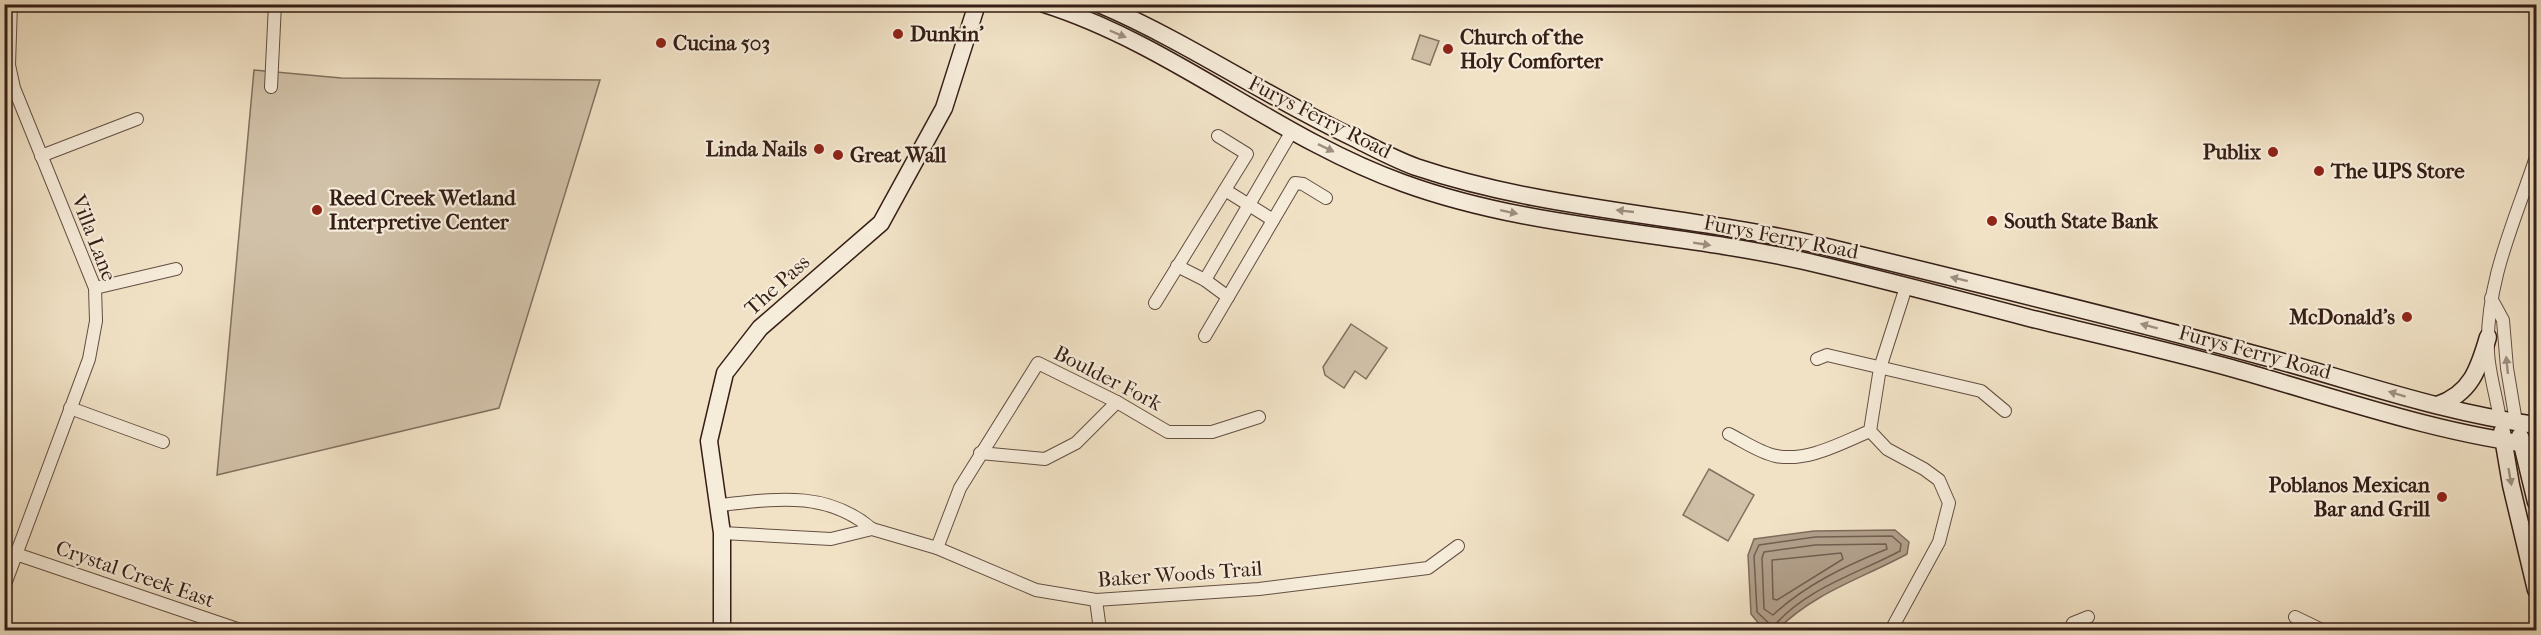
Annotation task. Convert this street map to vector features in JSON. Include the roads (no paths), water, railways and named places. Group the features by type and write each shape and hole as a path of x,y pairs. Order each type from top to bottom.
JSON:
{"main road":[{"name":"Furys Ferry Road","path":"1044,4 1132,40 1292,131 1402,183 1470,204 1567,224 1800,260 2180,354 2397,415 2529,444"},
{"name":"Furys Ferry Road","path":"1100,4 1146,24 1307,116 1384,153 1414,166 1479,186 1573,205 1628,211 1804,242 2114,317 2438,405 2536,425"},
{"name":"The Pass","path":"722,630 722,533 710,441 725,373 760,328 881,223 944,108 977,8"},
{"path":"2438,405 2452,400 2466,389 2478,369 2488,337"},
{"path":"2508,421 2503,440 2511,485 2536,590"},
{"path":"2508,421 2529,444 2536,501"}],"street":[{"name":"Villa Lane","path":"4,587 89,359 96,321 95,288 14,88 9,65 11,4"},
{"path":"271,87 274,4"},
{"path":"41,156 137,119"},
{"path":"1205,280 1292,131"},
{"path":"1155,303 1247,154 1218,136"},
{"path":"2508,421 2488,354 2491,298 2494,276 2536,157"},
{"path":"1205,336 1295,183 1303,184 1326,198"},
{"path":"1225,190 1273,220"},
{"path":"1178,266 1205,280 1228,297"},
{"path":"95,288 176,269"},
{"path":"1870,431 1880,368 1906,287"},
{"path":"2491,298 2503,320 2508,421"},
{"path":"1817,359 1827,355 1981,391 2005,411"},
{"name":"Boulder Fork","path":"937,548 960,488 1038,363 1117,402 1168,432 1212,432 1259,417"},
{"path":"980,453 1045,459 1076,443 1117,402"},
{"path":"70,408 163,442"},
{"path":"1729,434 1774,456 1798,457 1824,451 1870,431"},
{"path":"1870,431 1887,449 1939,480 1948,503 1939,542 1891,630"},
{"name":"Baker Woods Trail","path":"720,505 773,499 818,501 846,510 872,529 937,548 1036,590 1096,600 1259,589 1428,567 1458,546"},
{"name":"Baker Woods Trail","path":"722,533 831,538 872,529"},
{"name":"Crystal Creek East","path":"16,554 240,630"},
{"path":"1096,600 1100,630"},
{"path":"2070,630 2073,623 2088,616"},
{"path":"2295,617 2322,630"}],"water":[{"path":"1895,530 1909,542 1907,554 1823,596 1777,630 1764,630 1751,614 1748,555 1754,539 1814,531"}],"place":[{"name":"Dunkin'","path":"898,34"},
{"name":"Cucina 503","path":"661,43"},
{"name":"Church of the Holy Comforter","path":"1448,49"},
{"name":"Linda Nails","path":"819,149"},
{"name":"Publix","path":"2273,152"},
{"name":"Great Wall","path":"838,155"},
{"name":"The UPS Store","path":"2319,171"},
{"name":"Reed Creek Wetland Interpretive Center","path":"317,210"},
{"name":"South State Bank","path":"1992,221"},
{"name":"McDonald's","path":"2407,317"},
{"name":"Poblanos Mexican Bar and Grill","path":"2442,497"}]}
